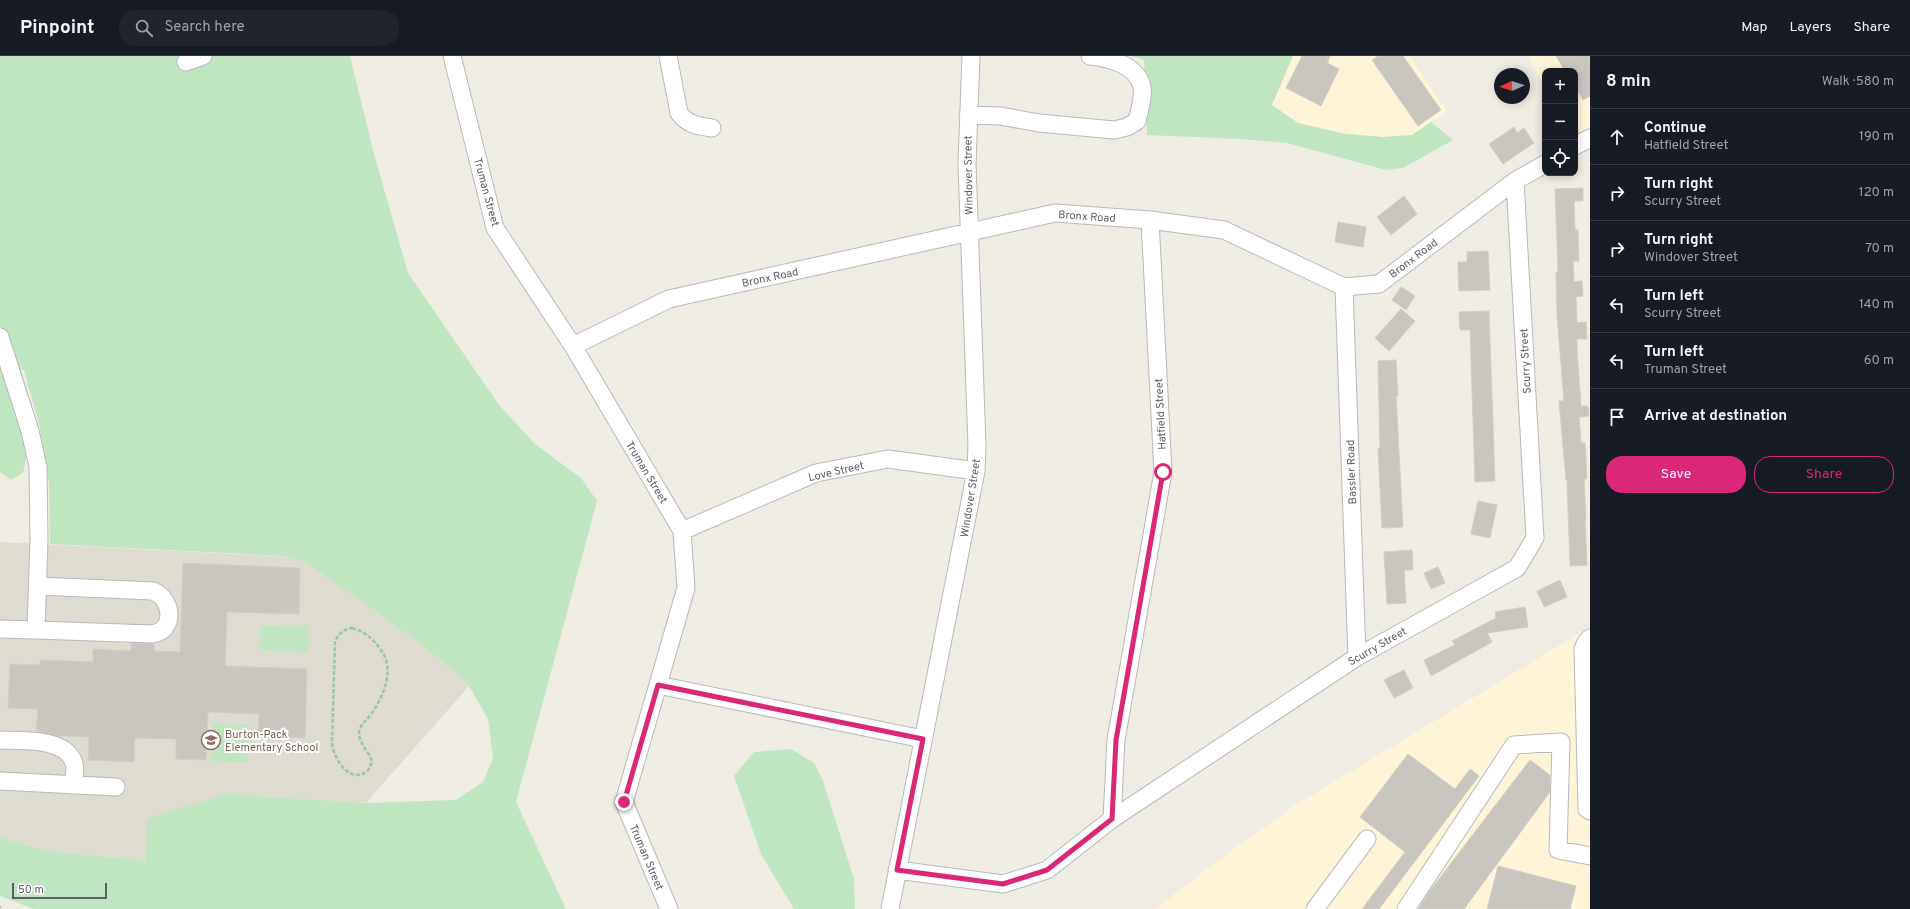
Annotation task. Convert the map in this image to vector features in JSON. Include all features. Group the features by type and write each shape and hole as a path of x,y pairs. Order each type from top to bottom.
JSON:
{"street":[{"path":"186,62 202,56"},
{"name":"Truman Street","path":"452,56 495,228 573,346 682,531 686,588 624,802 670,909"},
{"path":"668,56 679,113 693,125 712,128"},
{"name":"Windover Street","path":"890,909 976,472 977,446 967,164 971,56"},
{"path":"968,116 1000,116 1039,123 1114,130 1127,127 1137,121 1141,104 1142,88 1136,74 1122,63 1090,56"},
{"path":"1578,144 1590,138"},
{"name":"Bronx Road","path":"573,346 669,299 1055,214 1150,220 1224,230 1344,287 1379,284 1515,181 1542,166"},
{"name":"Scurry Street","path":"897,870 1003,884 1047,870 1112,819 1357,657 1517,568 1534,538 1515,181"},
{"name":"Hatfield Street","path":"1112,819 1116,740 1163,472 1150,220"},
{"name":"Bassler Road","path":"1344,287 1357,657"},
{"path":"0,337 36,453 39,540 36,630"},
{"name":"Love Street","path":"682,531 816,473 888,459 976,472"},
{"path":"0,629 152,634 163,629 170,615 164,599 153,591 38,586"},
{"path":"1590,638 1586,642 1583,649 1587,809 1590,811"},
{"path":"658,685 923,739"},
{"path":"0,740 48,743 61,748 71,758 74,764 73,785"},
{"path":"1406,909 1514,746 1561,742 1558,850 1590,856"},
{"path":"0,781 116,787"},
{"path":"1315,909 1367,839"}],"path":[{"path":"352,628 368,634 376,642 388,664 387,680 373,712 361,726 359,733 360,738 371,757 372,761 370,768 362,774 349,773 335,757 332,743 336,641 340,633 345,629 352,628"}],"shaded area":[{"path":"1293,56 1410,56 1447,111 1412,135 1383,137 1346,134 1298,123 1272,105"},
{"path":"1529,56 1590,56 1590,148 1578,156 1578,68 1542,68 1542,82"},
{"name":"Burton-Pack Elementary School","path":"0,542 294,557 304,561 421,644 469,686 366,803 227,794 146,861 42,850 0,837"},
{"path":"1590,627 1590,909 1155,909 1217,861 1297,804"}],"green space":[{"path":"0,56 350,56 374,154 408,273 499,405 535,444 581,478 597,501 516,802 566,909 34,909 0,896 0,837 42,850 146,861 147,819 227,794 366,803 456,800 483,782 493,758 488,719 469,686 421,644 304,561 283,556 50,544 49,482 39,424 24,370 1,363 27,454 23,473 11,480 0,472"},
{"path":"1132,56 1293,56 1272,105 1298,123 1346,134 1383,137 1412,135 1431,122 1453,140 1403,168 1386,170 1287,143 1241,139 1147,135 1144,60"},
{"path":"309,625 308,652 260,650 261,626"},
{"path":"213,724 249,725 247,762 211,761"},
{"path":"791,749 814,763 823,781 854,879 855,909 794,909 761,854 734,776 754,752"}],"building":[{"path":"1302,56 1330,56 1327,63 1339,69 1321,106 1286,88"},
{"path":"1378,56 1403,56 1441,110 1418,126 1372,60"},
{"path":"1556,56 1590,56 1590,96 1583,100 1578,92 1578,68 1563,68"},
{"path":"1514,127 1517,133 1524,128 1534,143 1503,164 1489,144"},
{"path":"1583,188 1583,201 1574,201 1575,230 1578,230 1579,261 1573,261 1574,282 1582,281 1583,296 1576,297 1577,323 1586,322 1587,339 1577,339 1577,349 1581,406 1588,406 1589,416 1579,417 1581,443 1585,443 1587,479 1584,479 1587,565 1570,566 1567,480 1559,401 1564,401 1557,315 1556,272 1558,271 1555,189"},
{"path":"1404,196 1417,214 1391,235 1377,217"},
{"path":"1338,222 1366,227 1363,247 1335,242"},
{"path":"1488,251 1490,290 1459,291 1458,262 1467,262 1467,252"},
{"path":"1401,287 1415,296 1406,310 1392,300"},
{"path":"1401,309 1415,321 1389,351 1375,338"},
{"path":"1489,311 1495,481 1475,482 1470,330 1460,330 1459,312"},
{"path":"1396,360 1398,396 1396,396 1403,527 1382,528 1378,448 1380,448 1378,361"},
{"path":"1478,501 1497,505 1490,538 1471,534"},
{"path":"1412,550 1413,570 1404,570 1406,603 1387,604 1384,552"},
{"path":"183,563 300,568 299,614 227,612 225,666 307,669 305,738 258,736 259,714 208,712 206,760 176,759 176,739 135,738 134,762 88,760 89,737 59,736 36,731 38,709 8,708 10,664 40,665 40,660 93,662 93,649 131,651 131,643 154,644 154,651 180,652"},
{"path":"1438,567 1445,583 1431,589 1424,573"},
{"path":"1560,580 1567,597 1544,607 1537,591"},
{"path":"1525,607 1528,627 1487,633 1492,642 1431,676 1424,660 1455,645 1452,641 1496,618 1495,612"},
{"path":"1404,670 1413,688 1394,698 1384,680"},
{"path":"1408,754 1455,789 1470,769 1479,776 1379,909 1362,909 1405,852 1360,817"},
{"path":"1530,760 1550,775 1550,792 1464,909 1418,909 1432,888"},
{"path":"1498,866 1576,886 1570,909 1487,909"}],"railway":[{"path":"0,907 4,909"}],"place":[{"name":"Burton-Pack Elementary School","path":"211,740"}],"route":[{"path":"624,802 658,685 923,739 897,870 1003,884 1047,870 1112,819 1116,740 1163,472"}]}
